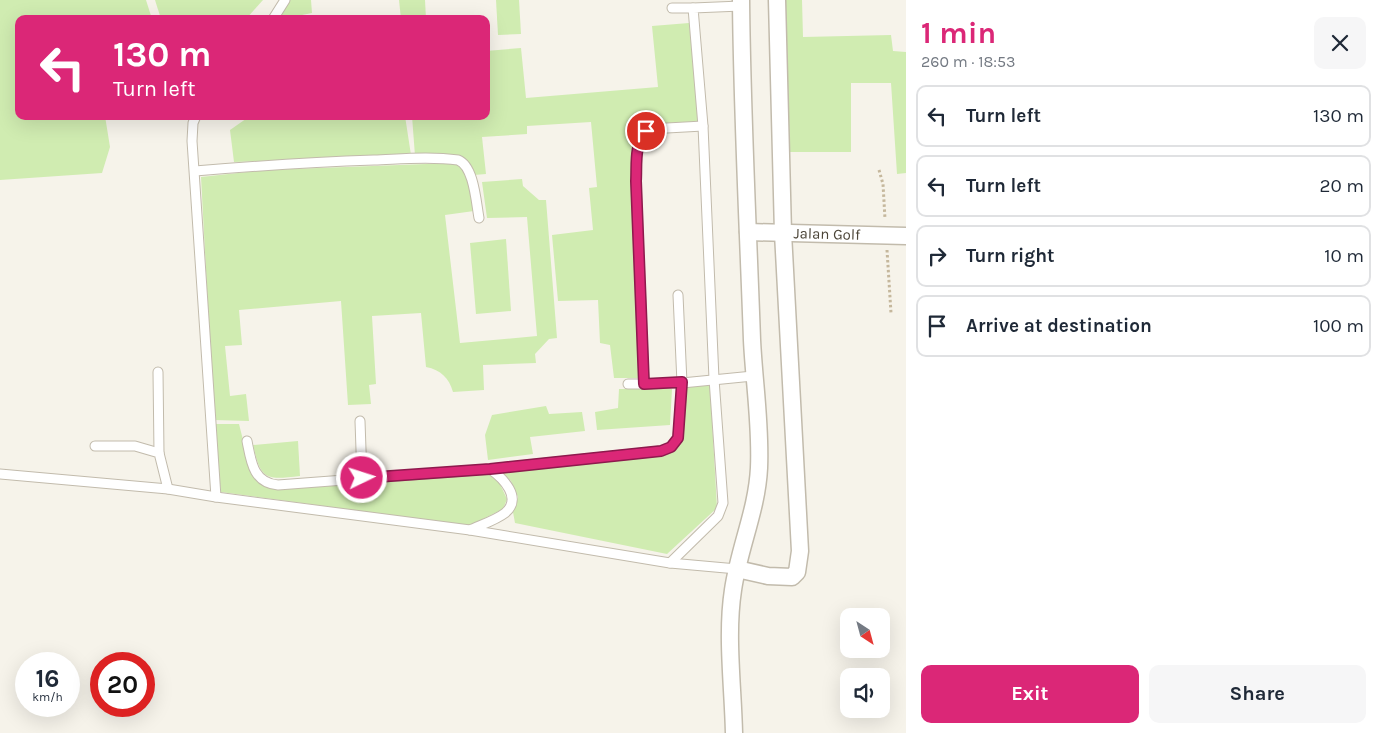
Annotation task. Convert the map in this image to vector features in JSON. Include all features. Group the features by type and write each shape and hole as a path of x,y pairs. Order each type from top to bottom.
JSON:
{"street":[{"path":"738,569 768,576 790,578 796,574 799,564 800,540 783,233 777,0"},
{"path":"734,733 732,600 755,501 759,468 744,165 741,3"},
{"name":"Jalan Golf","path":"748,232 906,236"}],"lane":[{"path":"276,15 286,0"},
{"path":"672,8 693,8 709,3 741,3"},
{"path":"670,563 718,516 723,508 714,379 703,126 693,8"},
{"path":"194,120 192,141 216,497"},
{"path":"644,384 636,181 640,138 649,129 703,126"},
{"path":"195,171 286,164 426,159 458,160 469,170 479,218"},
{"path":"247,441 254,469 269,484 490,469 666,450 675,444 678,438 682,382 678,295"},
{"path":"158,372 159,453 168,489"},
{"path":"628,384 753,376"},
{"path":"360,421 362,478"},
{"path":"95,446 135,446 159,453"},
{"path":"470,530 504,514 512,504 512,494 508,486 498,474 490,469"},
{"path":"0,474 168,489 470,530 670,563 738,569"}],"path":[{"path":"879,170 883,184 891,313"}],"green space":[{"path":"0,0 146,0 151,15 15,15 15,120 106,120 110,147 102,173 0,180"},
{"path":"155,0 263,0 250,15 160,15"},
{"path":"289,0 311,0 312,13 280,15"},
{"path":"399,0 425,0 426,15 401,15"},
{"path":"496,0 519,0 521,34 498,35"},
{"path":"781,0 802,0 803,37 891,35 893,51 906,52 906,173 897,174 891,83 851,83 851,152 786,152"},
{"path":"689,23 700,123 649,125 642,129 636,137 633,149 641,378 614,378 610,345 600,343 598,300 558,301 552,235 593,230 589,188 597,187 591,122 527,126 527,134 482,137 486,174 474,175 467,161 461,156 415,156 412,120 490,120 490,51 521,48 526,98 658,87 652,26"},
{"path":"244,120 406,120 411,155 234,162 230,130"},
{"path":"453,163 467,173 474,211 445,215 460,343 537,336 527,217 487,218 482,182 522,179 523,186 539,200 546,200 557,338 549,339 535,354 536,363 483,365 484,390 453,392 444,375 426,367 421,313 372,316 376,384 369,385 371,404 348,405 341,301 239,310 242,345 225,346 230,396 246,394 249,421 214,420 201,177 265,170"},
{"path":"506,239 511,311 476,314 470,243"},
{"path":"710,384 717,508 667,554 515,523 513,512 518,497 511,481 502,472 671,453 683,440 687,387"},
{"path":"619,389 672,389 670,425 597,430 595,412 618,408"},
{"path":"546,406 549,414 582,412 585,431 530,437 533,454 488,460 485,435 492,415"},
{"path":"213,424 239,424 249,464 275,488 488,474 499,482 507,499 503,509 469,526 221,492"},
{"path":"298,441 300,476 279,478 266,475 262,471 253,445"}],"route":[{"path":"362,478 490,469 661,451 675,444 678,438 682,382 644,384 636,181 638,147 640,138 646,131"}]}
